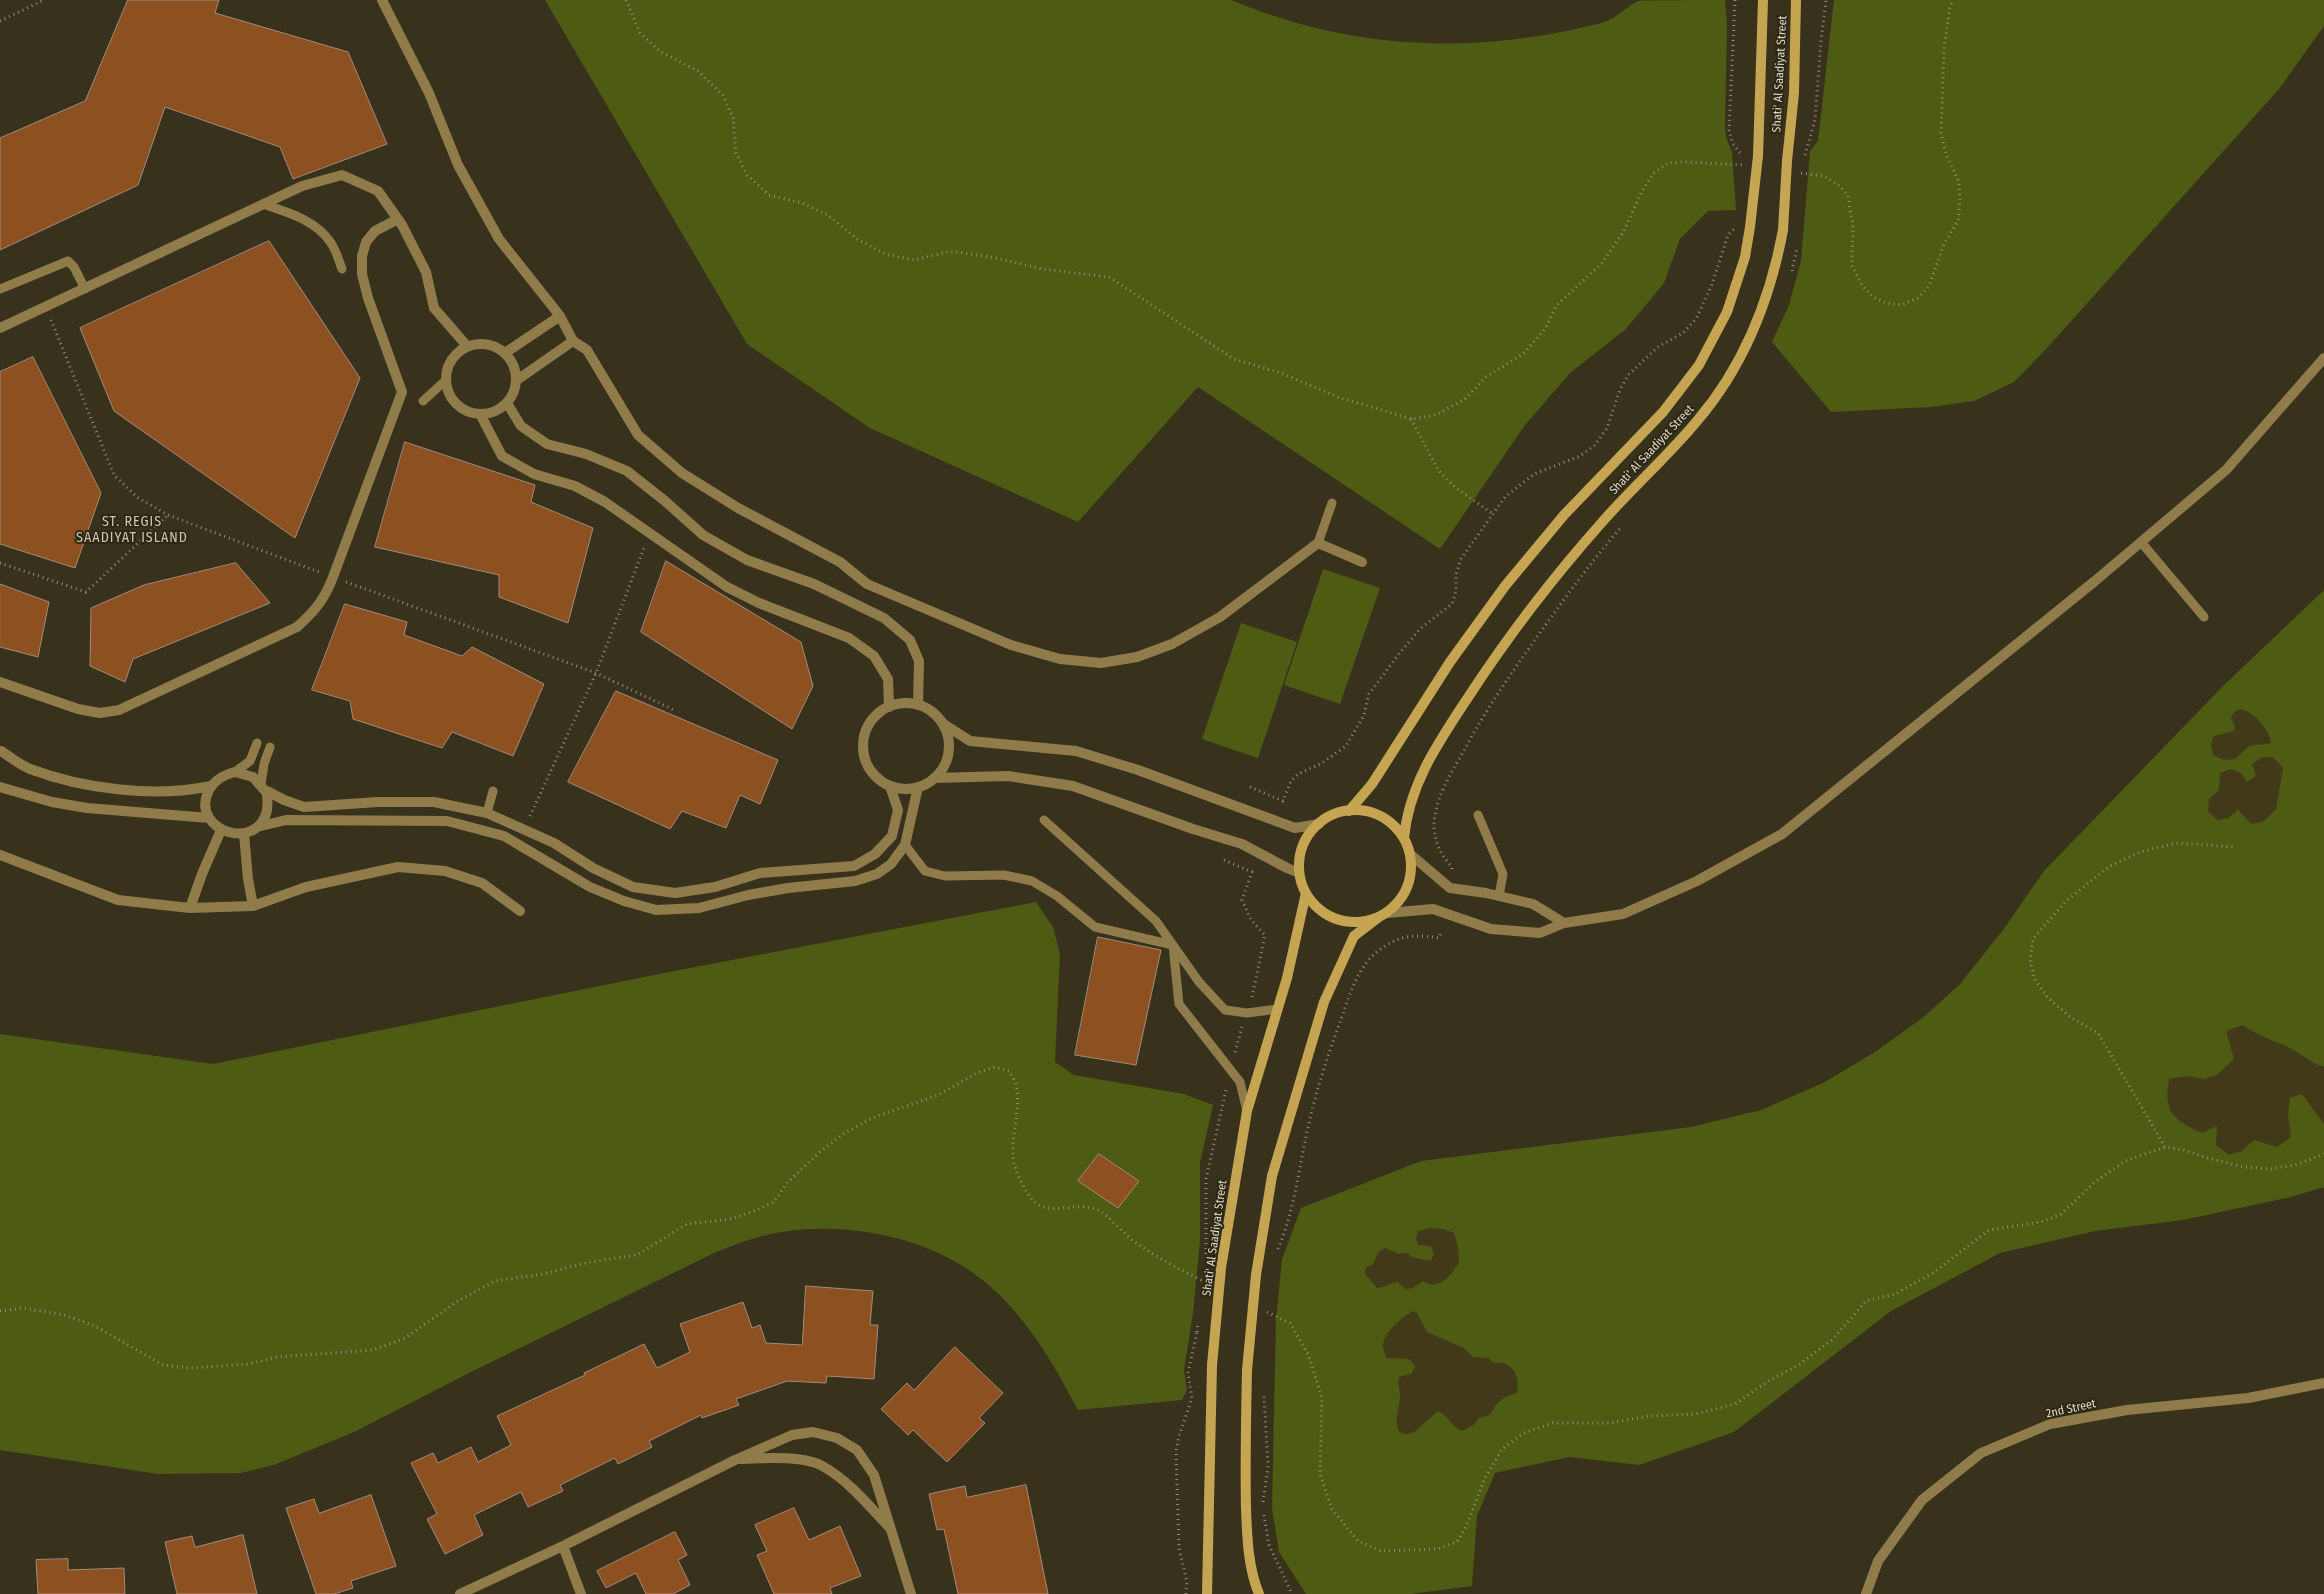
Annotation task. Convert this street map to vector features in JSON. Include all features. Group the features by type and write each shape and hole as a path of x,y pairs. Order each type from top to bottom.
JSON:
{"street":[{"path":"382,0 429,92 458,165 499,239 560,316 573,341 587,350 638,435 682,473 738,508 840,562 867,584 1011,645 1060,659 1101,663 1136,656 1172,644 1220,618 1318,543 1362,562"},
{"name":"Shati' Al Saadiyat Street","path":"1349,811 1372,784 1450,662 1505,586 1564,515 1663,412 1699,365 1727,312 1745,256 1750,227 1758,156 1763,0"},
{"name":"Shati' Al Saadiyat Street","path":"1404,838 1410,802 1425,767 1485,673 1544,592 1579,549 1622,499 1698,420 1733,371 1753,331 1769,289 1782,230 1794,93 1796,0"},
{"path":"0,328 302,186 342,175 378,192 398,219 426,272 434,308 467,346"},
{"path":"0,682 78,709 100,713 119,710 297,627 316,610 327,592 333,577 402,392 362,274 362,256 366,242 375,231 398,219"},
{"path":"505,353 560,316"},
{"path":"517,380 573,341"},
{"path":"487,344 505,353 512,361 517,380 512,396 507,403 494,411 480,414 469,412 456,403 448,390 446,380 447,369 451,360 467,346 487,344"},
{"path":"1259,1594 1248,1539 1245,1466 1247,1370 1256,1275 1272,1176 1324,1002 1354,936 1383,915 1399,901 1407,887 1411,871 1410,854 1404,838 1396,828 1376,815 1364,811 1349,811 1334,815 1319,824 1307,838 1300,855 1300,872 1306,893 1316,906 1338,919 1362,922 1383,915 1433,909 1491,929 1540,933 1564,923 1623,914 1697,881 1782,834 2140,542 2226,470 2324,358"},
{"path":"507,403 522,426 547,444 586,454 627,472 665,501 703,535 747,560 814,584 884,618 910,640 919,661 918,705"},
{"path":"480,414 502,456 534,474 575,486 605,502 727,587 759,603 849,638 874,656 888,679 889,707"},
{"path":"942,723 949,746 942,769 934,778 918,787 903,789 890,786 873,773 863,754 863,740 868,726 876,715 889,707 903,703 918,705 935,715 942,723 970,742 1076,750 1138,770 1295,828 1319,824"},
{"path":"0,753 29,768 83,784 150,791 187,791 211,786"},
{"path":"890,786 898,810 892,836 875,854 854,866 760,873 715,887 675,892 633,887 593,868 554,842 525,828 487,813 434,802 378,802 304,807 284,800 245,774 235,772 218,779 211,786 206,802 209,818 221,830 228,833 244,834 257,827 286,820 447,822 504,836 590,887 624,902 656,910 699,908 748,895 788,888 855,881 877,874 891,864 905,845 918,787"},
{"path":"934,778 1008,776 1073,786 1242,844 1287,868 1300,872"},
{"path":"0,787 52,802 87,808 209,818"},
{"path":"257,827 266,815 264,787"},
{"path":"190,908 221,830"},
{"path":"244,834 248,880 253,906"},
{"path":"1410,854 1450,888 1499,896 1532,904 1564,923"},
{"path":"0,855 118,900 190,908 253,906 306,887 398,867 445,871 482,883 520,912"},
{"name":"Shati' Al Saadiyat Street","path":"1207,1594 1212,1365 1221,1268 1247,1111 1278,1009 1306,893"},
{"name":"2nd Street","path":"1866,1594 1878,1561 1922,1500 1981,1454 2050,1424 2127,1410 2248,1398 2324,1383"},
{"path":"460,1594 563,1546 735,1460 792,1435 813,1432 837,1438 857,1450 874,1475 912,1594"},
{"path":"735,1460 783,1457 823,1466 850,1487 891,1530"},
{"path":"563,1546 582,1594"}],"lane":[{"path":"263,204 294,215 316,227 332,243 342,269"},
{"path":"0,289 68,261 74,267 85,289"},
{"path":"423,401 446,380"},
{"path":"1318,543 1332,502"},
{"path":"2140,542 2204,617"},
{"path":"235,772 250,761 257,743"},
{"path":"264,787 270,747"},
{"path":"487,813 493,791"},
{"path":"1478,814 1503,874 1499,896"},
{"path":"1044,820 1156,921 1199,982 1225,1010 1247,1013 1278,1009"},
{"path":"905,845 925,871 945,876 1004,875 1032,881 1057,896 1095,927 1172,945"},
{"path":"1172,945 1179,1004 1240,1082 1247,1111"}],"path":[{"path":"0,21 44,0"},
{"path":"626,0 640,33 661,52 698,71 723,95 733,118 736,154 747,175 769,195 802,203 828,215 857,239 885,254 914,260 951,251 996,258 1043,269 1109,277 1234,359 1281,373 1338,397 1411,419 1436,415 1465,399 1486,377 1523,354 1545,329 1556,306 1602,263 1624,231 1642,191 1654,173 1668,164 1685,162 1752,167"},
{"path":"1736,0 1729,131 1733,144 1741,154"},
{"path":"1803,163 1815,120 1826,0"},
{"path":"1797,172 1824,176 1840,186 1848,196 1853,227 1852,266 1862,285 1873,297 1886,303 1902,305 1918,298 1929,286 1944,244 1958,221 1959,182 1946,154 1941,133 1944,49 1950,6 1953,0"},
{"path":"1250,787 1283,801 1291,781 1298,774 1322,763 1346,746 1364,715 1369,694 1398,655 1421,628 1452,604 1456,592 1456,574 1461,559 1505,497 1534,474 1580,456 1597,442 1607,428 1620,390 1628,375 1659,346 1683,333 1696,318 1710,287 1728,235 1736,227"},
{"path":"1789,279 1797,255 1798,240"},
{"path":"46,308 114,474 137,498 168,515 596,673 674,710"},
{"path":"1411,419 1438,470 1456,488 1493,514"},
{"path":"0,563 86,592 168,515"},
{"path":"1452,876 1452,867 1440,854 1434,823 1439,798 1454,767 1502,686 1581,576 1627,521"},
{"path":"525,828 596,673 650,534"},
{"path":"2165,1147 2098,1033 2070,1017 2048,998 2034,978 2030,960 2033,939 2065,902 2110,866 2140,852 2176,843 2236,847"},
{"path":"1276,1258 1287,1227 1309,1122 1333,1040 1356,980 1370,959 1383,948 1414,934 1439,938 1441,932"},
{"path":"0,1311 23,1308 64,1315 95,1326 163,1365 210,1367 249,1364 277,1357 373,1350 405,1338 458,1301 495,1281 543,1274 590,1262 637,1255 687,1224 731,1219 774,1202 797,1172 843,1134 872,1118 938,1095 979,1072 995,1066 1009,1071 1016,1084 1017,1102 1013,1134 1014,1164 1023,1186 1037,1204 1056,1208 1079,1206 1098,1210 1136,1243 1183,1271 1210,1284"},
{"path":"1263,1310 1290,1323 1308,1354 1322,1398 1320,1474 1332,1509 1358,1541 1381,1551 1437,1549 1458,1542 1466,1528 1485,1478 1502,1449 1524,1432 1553,1423 1609,1423 1649,1416 1696,1414 1735,1404 1770,1380 1796,1366 1833,1339 1866,1301 1895,1294 1933,1273 1989,1230 2041,1222 2061,1214 2095,1182 2125,1161 2165,1147 2184,1150 2208,1158 2244,1166 2270,1169 2295,1165 2324,1154"},
{"path":"1186,1594 1187,1582 1179,1548 1176,1451 1192,1398 1188,1373 1197,1332"},
{"path":"1264,1389 1268,1467 1263,1508 1269,1545 1292,1594"}],"green space":[{"path":"545,0 1231,0 1273,16 1359,37 1403,42 1447,43 1491,42 1591,26 1609,20 1638,1 1725,0 1727,24 1725,124 1726,137 1732,152 1736,210 1708,211 1680,239 1664,283 1626,329 1571,372 1525,425 1440,549 1198,387 1078,522 870,428 747,344"},
{"path":"1834,0 2324,0 2324,26 2279,89 2047,348 2014,382 1974,401 1931,407 1831,412 1772,342 1789,305 1801,261 1810,151 1818,141"},
{"path":"1323,569 1380,588 1340,704 1284,685"},
{"path":"2324,590 2324,1187 2291,1197 2183,1220 2095,1231 2000,1253 1891,1311 1734,1432 1639,1465 1569,1457 1495,1473 1477,1516 1472,1586 1410,1594 1306,1594 1279,1552 1272,1508 1276,1320 1282,1259 1301,1208 1421,1161 1691,1127 1761,1110 1823,1083 1875,1052 1925,1016 1960,984 2003,930 2044,871 2223,686"},
{"path":"1241,623 1297,642 1258,758 1202,739"},
{"path":"1036,902 1053,927 1060,954 1055,1062 1074,1075 1184,1094 1213,1105 1200,1163 1200,1241 1193,1313 1184,1370 1187,1390 1182,1400 1078,1410 1049,1358 1026,1325 1000,1296 965,1267 918,1245 892,1237 839,1229 813,1229 768,1234 712,1254 471,1372 354,1432 274,1465 241,1473 158,1474 0,1450 0,1034 213,1064 669,972"}],"sand":[{"path":"2242,709 2261,723 2268,733 2271,743 2251,745 2235,759 2224,760 2213,755 2211,744 2214,736 2234,731 2235,726 2231,718 2235,711"},
{"path":"2263,757 2274,758 2283,768 2276,809 2264,821 2252,824 2238,809 2229,818 2217,820 2208,811 2209,799 2219,790 2220,773 2231,769 2242,774 2247,782 2256,776 2252,764"},
{"path":"2243,1025 2291,1048 2324,1067 2324,1124 2302,1094 2290,1098 2288,1114 2291,1137 2277,1147 2254,1140 2242,1151 2229,1155 2216,1145 2217,1126 2202,1133 2184,1124 2172,1113 2168,1099 2169,1079 2187,1076 2204,1079 2217,1075 2234,1059 2226,1031"},
{"path":"1431,1228 1443,1229 1454,1233 1458,1246 1459,1262 1453,1272 1439,1283 1429,1284 1423,1281 1413,1288 1406,1289 1397,1282 1377,1288 1365,1274 1366,1267 1372,1265 1379,1252 1385,1248 1399,1254 1408,1253 1411,1257 1431,1261 1434,1254 1431,1246 1418,1245 1416,1238 1418,1231"},
{"path":"1413,1311 1417,1313 1427,1332 1464,1348 1473,1357 1488,1358 1494,1363 1506,1364 1510,1367 1516,1376 1517,1393 1503,1399 1491,1413 1478,1418 1475,1424 1462,1431 1438,1411 1413,1433 1405,1434 1400,1432 1397,1427 1400,1397 1399,1377 1412,1373 1415,1366 1409,1359 1386,1358 1383,1345 1390,1330"}],"building":[{"path":"128,0 219,0 215,13 348,52 387,144 293,179 280,147 165,107 138,185 0,250 0,138 85,101"},
{"path":"269,241 360,378 295,538 114,411 80,328"},
{"path":"33,357 101,493 75,568 0,544 0,372"},
{"path":"405,442 535,485 531,502 593,528 568,623 499,597 499,575 375,547"},
{"path":"666,561 801,642 813,686 792,729 641,632"},
{"path":"236,563 270,603 133,659 125,682 90,666 91,608 144,585"},
{"path":"0,584 49,602 38,657 0,647"},
{"path":"345,604 407,622 404,635 462,656 472,647 544,684 513,756 452,732 442,748 353,719 350,701 312,690"},
{"path":"616,691 778,760 760,804 740,795 726,828 682,811 670,829 568,782"},
{"path":"1098,937 1161,950 1136,1065 1075,1055"},
{"path":"1099,1154 1139,1181 1118,1208 1078,1181"},
{"path":"806,1286 873,1291 870,1325 878,1325 874,1379 827,1376 826,1383 787,1381 736,1399 739,1405 702,1418 701,1415 649,1441 652,1447 618,1464 615,1458 560,1485 563,1491 528,1507 521,1492 474,1515 483,1535 445,1554 427,1519 437,1514 411,1463 433,1453 438,1463 471,1447 478,1462 511,1445 497,1416 585,1375 584,1373 644,1344 657,1368 690,1352 680,1324 743,1302 752,1328 760,1325 766,1343 802,1345"},
{"path":"955,1347 1003,1393 979,1418 985,1423 947,1462 913,1430 908,1435 881,1409 907,1383 914,1390"},
{"path":"1026,1485 1048,1594 958,1594 944,1529 937,1530 929,1494 965,1486 967,1497"},
{"path":"371,1495 396,1566 351,1581 353,1588 334,1594 316,1594 286,1508 314,1499 319,1513"},
{"path":"794,1508 809,1540 840,1526 861,1576 830,1588 832,1594 774,1594 757,1555 767,1551 755,1525"},
{"path":"675,1532 687,1555 678,1560 690,1585 673,1594 646,1594 636,1573 606,1588 597,1571"},
{"path":"243,1535 257,1594 177,1594 165,1542 192,1536 195,1547"},
{"path":"68,1559 68,1570 124,1568 125,1594 38,1594 36,1560"}],"district":[{"name":"ST. REGIS SAADIYAT ISLAND","path":"132,530"}]}
